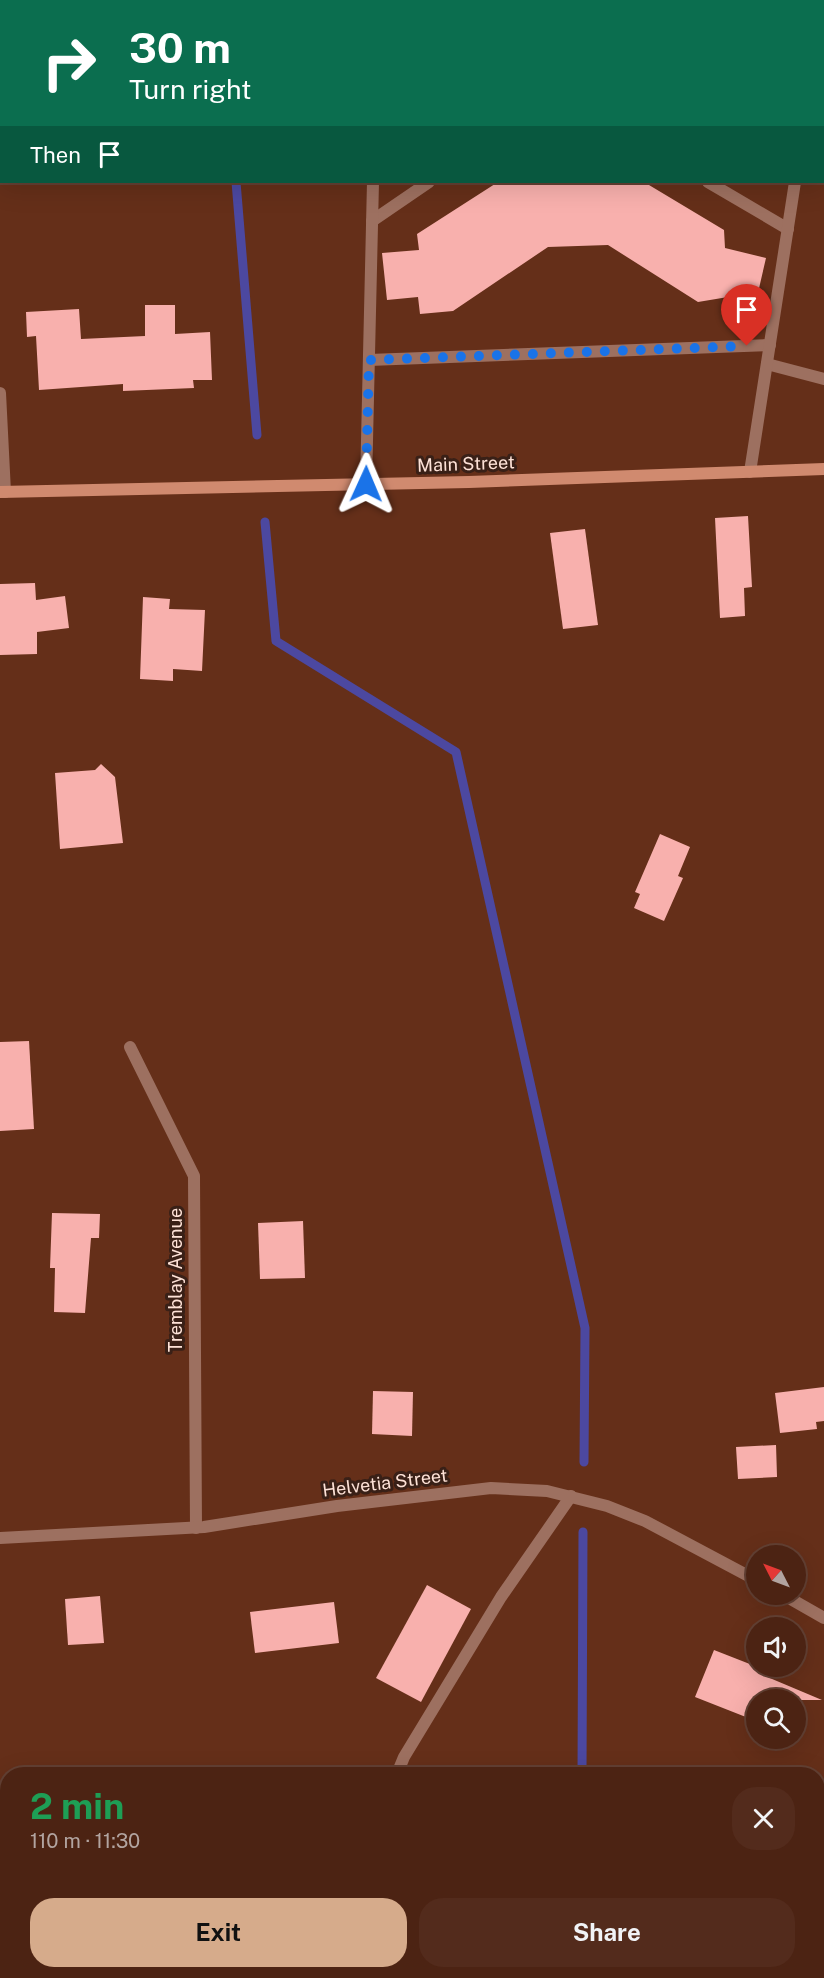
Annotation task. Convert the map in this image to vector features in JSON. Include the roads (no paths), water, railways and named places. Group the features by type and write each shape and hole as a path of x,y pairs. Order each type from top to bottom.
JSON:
{"main road":[{"name":"Main Street","path":"3,492 366,484 824,469"}],"street":[{"path":"366,484 373,183"},
{"path":"372,221 428,183"},
{"path":"710,183 788,229"},
{"path":"750,472 795,183"},
{"path":"369,360 770,345"},
{"path":"767,364 824,379"},
{"path":"0,393 3,492"},
{"name":"Tremblay Avenue","path":"130,1047 194,1176 196,1528"},
{"name":"Helvetia Street","path":"0,1538 196,1528 337,1506 491,1488 547,1491 607,1506 645,1521 746,1575"},
{"path":"400,1767 501,1598 571,1496"},
{"path":"801,1605 824,1618"}],"waterway":[{"path":"236,183 257,435"},
{"path":"265,522 276,641 456,752 585,1328 584,1462"},
{"path":"582,1767 583,1532"}]}
